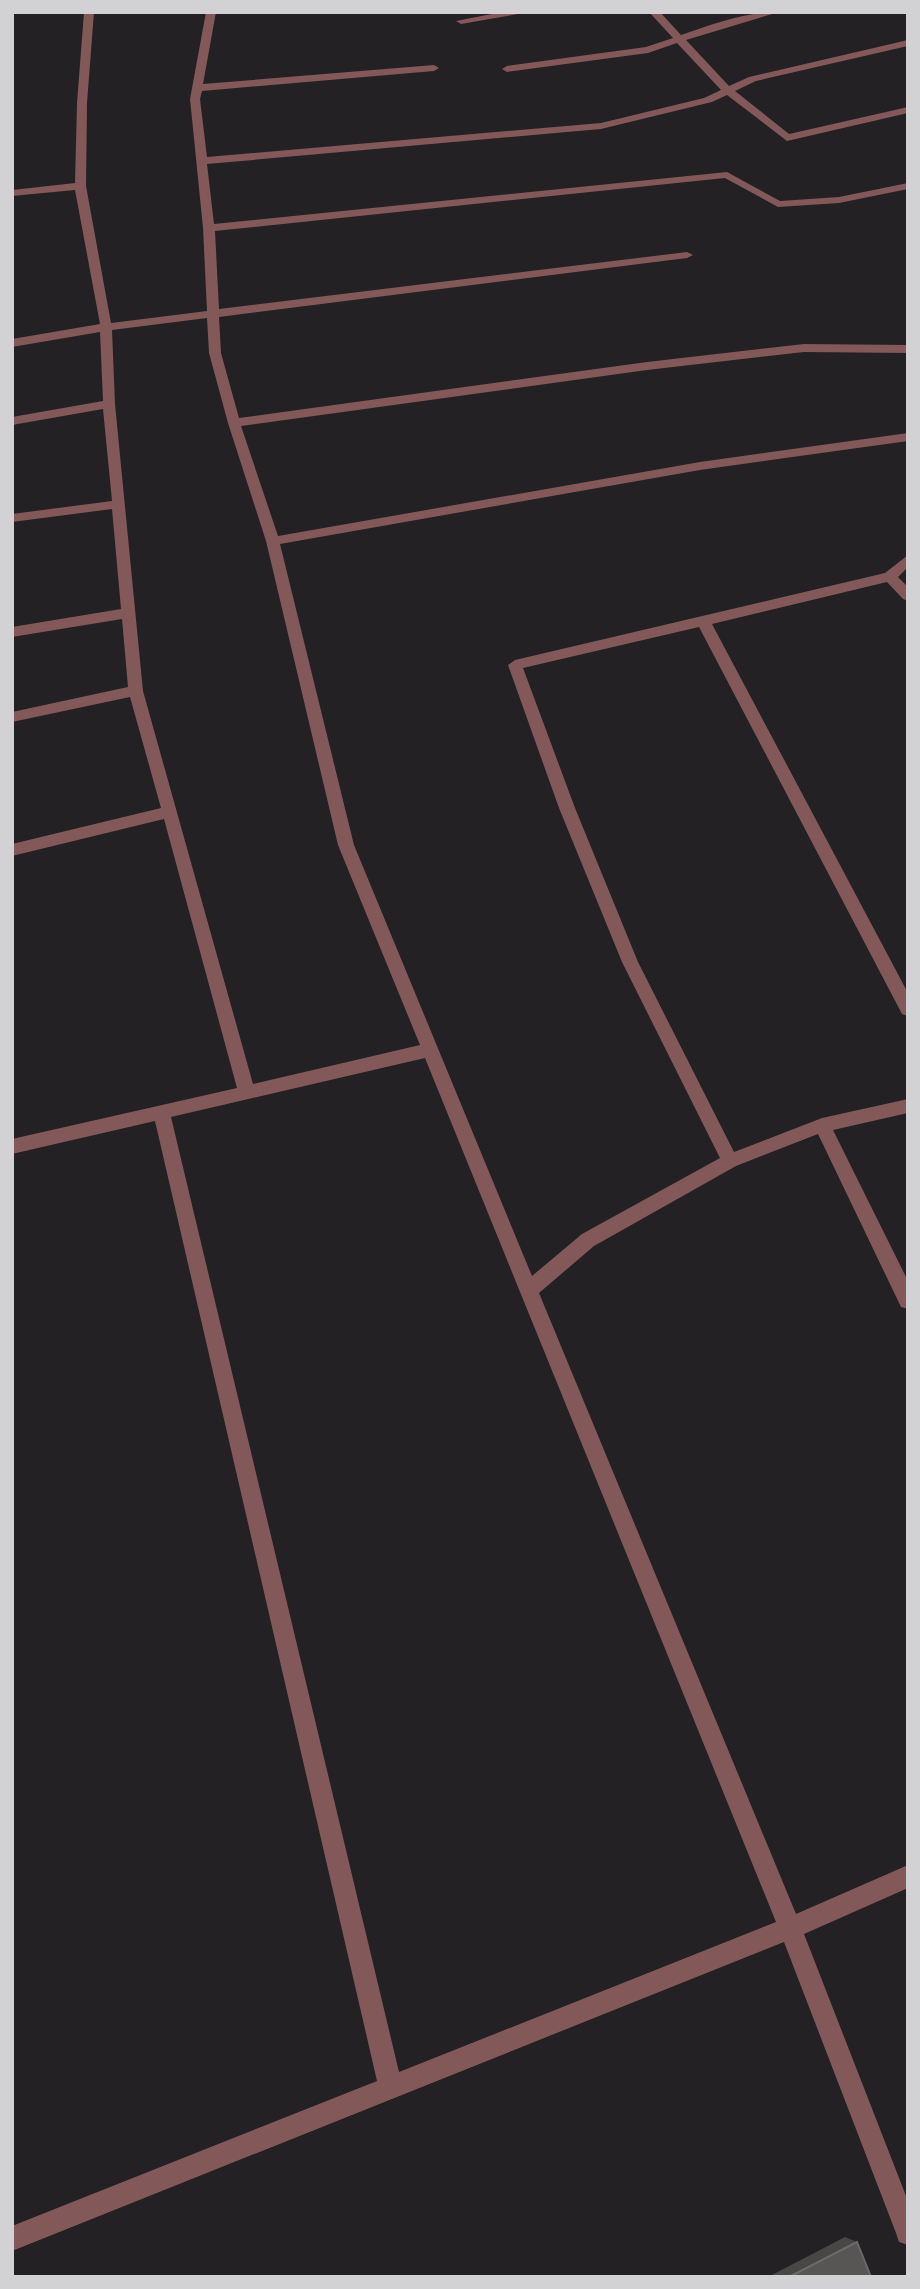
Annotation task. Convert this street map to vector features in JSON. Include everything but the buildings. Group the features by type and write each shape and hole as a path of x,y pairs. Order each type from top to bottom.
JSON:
{"street":[{"path":"89,12 82,103 80,186 106,327 109,404 136,691 246,1091"},
{"path":"461,22 525,12"},
{"path":"654,12 726,89 787,138 908,110"},
{"path":"507,69 648,50 722,24 774,12"},
{"path":"214,13 195,100 209,228 215,353 234,423 273,541 346,845 790,1928 908,2233"},
{"path":"202,161 601,126 708,100 726,89 753,79 908,43"},
{"path":"197,88 434,68"},
{"path":"209,228 727,175 778,204 839,200 908,186"},
{"path":"12,193 80,186"},
{"path":"12,343 106,327 687,255"},
{"path":"234,423 633,368 804,348 908,349"},
{"path":"12,421 109,404"},
{"path":"273,541 701,466 908,437"},
{"path":"12,518 119,504"},
{"path":"730,1161 630,962 567,808 515,665 890,577 908,559"},
{"path":"890,577 908,596"},
{"path":"12,632 129,613"},
{"path":"703,620 908,1009"},
{"path":"12,718 136,691"},
{"path":"12,850 169,812"},
{"path":"12,1147 430,1050"},
{"path":"528,1291 587,1240 730,1161 822,1125 908,1105"},
{"path":"162,1114 391,2088"},
{"path":"822,1125 908,1301"},
{"path":"12,2239 790,1928 908,1876"}]}
